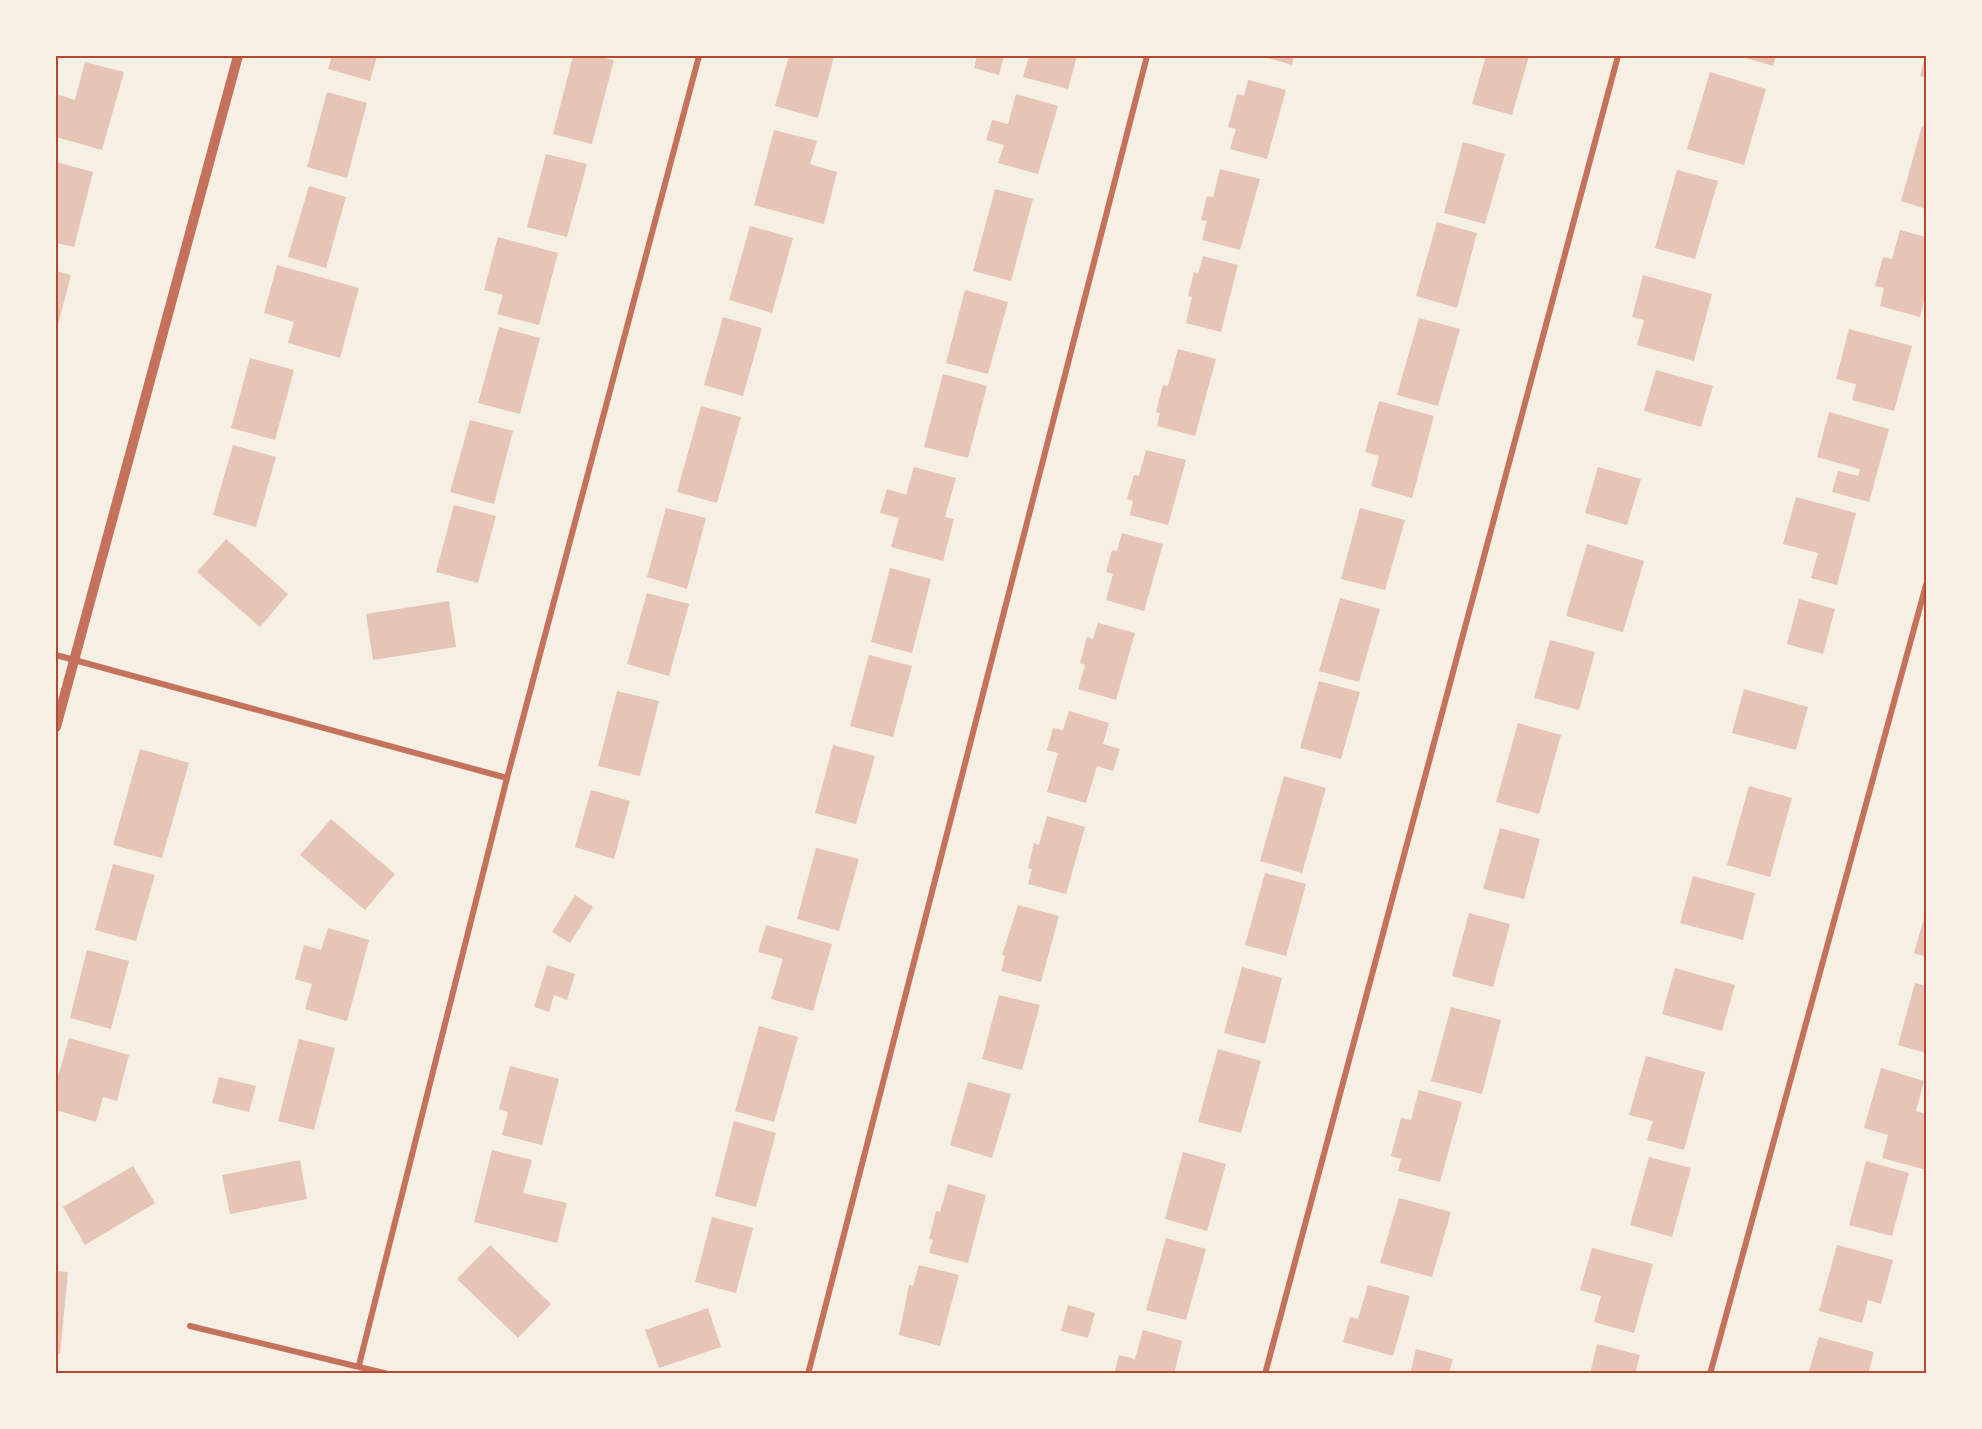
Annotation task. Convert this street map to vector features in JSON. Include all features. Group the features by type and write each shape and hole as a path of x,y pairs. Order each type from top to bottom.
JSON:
{"street":[{"path":"56,726 238,56"},
{"path":"359,1365 507,778 699,56"},
{"path":"808,1374 1147,56"},
{"path":"1265,1374 1618,56"},
{"path":"1710,1374 1926,585"},
{"path":"56,655 507,778"},
{"path":"190,1326 359,1365 388,1374"}],"building":[{"path":"332,56 377,56 370,81 328,69"},
{"path":"573,56 595,56 614,60 592,144 553,134"},
{"path":"789,56 834,56 818,118 775,106"},
{"path":"977,56 1004,56 999,75 974,68"},
{"path":"1029,56 1077,56 1068,89 1023,77"},
{"path":"1261,56 1294,56 1292,65"},
{"path":"1486,56 1529,56 1512,115 1472,104"},
{"path":"1739,56 1776,56 1773,66"},
{"path":"1926,56 1926,78 1920,76"},
{"path":"85,62 124,72 102,150 56,137 56,94 75,100"},
{"path":"1710,72 1766,89 1744,165 1687,149"},
{"path":"1248,80 1286,90 1267,159 1230,149 1236,129 1228,127 1237,94 1244,96"},
{"path":"327,92 367,103 347,178 307,167"},
{"path":"1016,94 1058,106 1038,174 998,163 1004,145 986,140 992,120 1008,124"},
{"path":"1922,126 1926,127 1926,209 1901,201"},
{"path":"774,130 817,141 810,164 837,172 824,224 754,205"},
{"path":"1463,142 1505,154 1485,224 1444,213"},
{"path":"546,154 587,164 567,237 527,227"},
{"path":"56,162 93,172 74,247 56,243"},
{"path":"1220,169 1260,179 1240,250 1202,240 1207,221 1201,220 1207,196 1213,197"},
{"path":"1677,170 1718,181 1695,259 1655,248"},
{"path":"309,186 346,197 326,268 288,257"},
{"path":"995,189 1033,199 1011,281 973,271"},
{"path":"1437,222 1477,233 1457,308 1416,296"},
{"path":"750,226 793,238 772,313 729,300"},
{"path":"1900,230 1926,237 1926,292 1920,317 1880,306 1884,288 1875,286 1883,257 1892,259"},
{"path":"498,237 558,253 539,325 497,314 503,295 484,290"},
{"path":"1203,256 1238,265 1221,332 1186,323 1192,297 1188,296 1194,272 1198,274"},
{"path":"277,265 359,288 340,358 288,343 294,322 264,313"},
{"path":"56,271 71,275 56,332"},
{"path":"1643,275 1712,294 1694,361 1637,345 1644,320 1632,317"},
{"path":"965,290 1008,302 988,374 946,363"},
{"path":"723,317 762,328 743,396 704,385"},
{"path":"1419,318 1460,329 1438,406 1397,395"},
{"path":"499,327 540,338 520,414 478,403"},
{"path":"1849,329 1912,346 1894,411 1852,400 1856,384 1836,379"},
{"path":"1178,349 1216,359 1195,436 1157,426 1160,413 1156,412 1163,385 1168,386"},
{"path":"250,358 294,370 275,440 231,428"},
{"path":"1656,370 1713,386 1701,427 1644,411"},
{"path":"943,374 987,386 968,458 924,447"},
{"path":"1379,401 1434,416 1412,498 1371,486 1379,456 1365,452"},
{"path":"701,406 741,417 717,503 677,492"},
{"path":"1829,412 1889,429 1869,502 1832,492 1838,471 1858,476 1860,469 1817,457"},
{"path":"470,420 513,431 494,504 450,492"},
{"path":"233,445 276,457 256,527 213,515"},
{"path":"1146,450 1186,460 1168,525 1130,515 1133,501 1127,499 1134,475 1139,476"},
{"path":"914,467 956,478 945,517 954,519 943,561 891,547 899,518 880,513 887,489 906,495"},
{"path":"1598,467 1641,479 1627,525 1585,513"},
{"path":"1796,497 1856,513 1837,585 1811,578 1818,553 1783,544"},
{"path":"454,505 496,516 478,583 436,572"},
{"path":"666,508 706,518 687,589 647,577"},
{"path":"1360,508 1405,520 1385,590 1341,579"},
{"path":"1122,533 1163,544 1144,611 1106,600 1113,574 1106,572 1112,550 1117,551"},
{"path":"226,539 288,594 260,627 197,572"},
{"path":"1587,544 1644,561 1623,632 1566,616"},
{"path":"890,568 931,579 912,653 871,642"},
{"path":"647,593 689,604 669,676 627,664"},
{"path":"1340,598 1380,609 1359,682 1319,671"},
{"path":"1799,599 1835,609 1823,654 1787,644"},
{"path":"449,601 456,647 373,660 366,614"},
{"path":"1098,623 1135,633 1116,700 1078,689 1085,665 1080,663 1087,637 1093,639"},
{"path":"1550,640 1595,652 1579,710 1534,698"},
{"path":"869,655 912,666 893,737 850,726"},
{"path":"1319,681 1360,692 1341,759 1300,748"},
{"path":"1744,689 1808,707 1796,750 1732,733"},
{"path":"617,691 659,701 640,776 598,766"},
{"path":"1069,711 1109,723 1103,744 1120,749 1113,771 1097,766 1086,803 1047,792 1058,753 1047,750 1053,728 1063,730"},
{"path":"1518,723 1561,735 1539,814 1496,802"},
{"path":"833,745 875,756 856,824 815,813"},
{"path":"140,749 189,763 162,858 113,845"},
{"path":"1284,776 1326,788 1302,873 1260,861"},
{"path":"1749,786 1792,798 1770,877 1727,865"},
{"path":"591,790 630,801 614,859 575,847"},
{"path":"1047,816 1085,827 1066,894 1028,884 1032,869 1028,868 1034,843 1039,845"},
{"path":"331,819 395,874 365,910 300,855"},
{"path":"1500,828 1540,839 1524,899 1483,889"},
{"path":"816,848 859,859 839,931 797,919"},
{"path":"113,864 155,875 136,941 95,930"},
{"path":"1265,873 1306,884 1286,956 1245,945"},
{"path":"1693,876 1755,893 1743,940 1680,923"},
{"path":"575,895 593,907 570,943 552,932"},
{"path":"1018,905 1059,916 1041,982 1001,971 1005,956 1002,955"},
{"path":"1926,911 1926,957 1914,953"},
{"path":"1469,913 1510,924 1493,987 1452,976"},
{"path":"766,925 832,944 813,1011 771,999 783,959 758,952"},
{"path":"328,928 369,940 347,1021 305,1009 312,984 295,979 304,945 321,950"},
{"path":"87,950 129,961 111,1029 70,1018"},
{"path":"547,965 575,974 567,1000 554,995 549,1012 534,1007"},
{"path":"1242,967 1282,978 1265,1044 1224,1033"},
{"path":"1675,968 1735,985 1722,1031 1662,1014"},
{"path":"1915,983 1926,986 1926,1053 1898,1045"},
{"path":"999,995 1040,1005 1022,1070 982,1059"},
{"path":"1451,1007 1501,1020 1482,1094 1431,1081"},
{"path":"759,1026 798,1037 774,1122 735,1111"},
{"path":"69,1038 129,1055 117,1101 103,1097 96,1122 56,1110 56,1084"},
{"path":"299,1039 335,1048 314,1130 278,1121"},
{"path":"1218,1049 1261,1061 1241,1133 1198,1122"},
{"path":"1646,1056 1705,1072 1684,1150 1647,1140 1653,1121 1629,1115"},
{"path":"510,1066 559,1079 542,1145 502,1135 508,1112 499,1109"},
{"path":"1881,1068 1924,1081 1916,1111 1926,1114 1926,1170 1882,1158 1888,1135 1864,1128"},
{"path":"219,1077 256,1086 249,1112 212,1103"},
{"path":"968,1082 1011,1094 992,1158 950,1145"},
{"path":"1419,1090 1462,1102 1440,1182 1398,1171 1401,1159 1391,1156 1401,1118 1411,1120"},
{"path":"734,1121 776,1133 756,1207 715,1196"},
{"path":"492,1150 532,1160 523,1193 567,1203 557,1243 474,1222"},
{"path":"1183,1152 1226,1164 1207,1231 1165,1219"},
{"path":"1649,1157 1691,1168 1672,1237 1630,1225"},
{"path":"300,1160 307,1199 230,1214 222,1175"},
{"path":"1866,1161 1909,1173 1892,1236 1849,1225"},
{"path":"133,1166 155,1203 85,1245 63,1207"},
{"path":"948,1184 986,1195 968,1263 929,1253 933,1240 929,1239 936,1211 940,1212"},
{"path":"1399,1198 1451,1212 1432,1277 1380,1263"},
{"path":"712,1217 753,1228 736,1293 695,1282"},
{"path":"1166,1238 1206,1249 1186,1320 1146,1310"},
{"path":"490,1245 551,1304 518,1338 457,1279"},
{"path":"1837,1245 1893,1260 1881,1304 1868,1300 1862,1323 1819,1311"},
{"path":"1592,1248 1653,1264 1634,1333 1594,1322 1601,1296 1580,1290"},
{"path":"919,1265 959,1275 940,1346 899,1335 909,1285 913,1286"},
{"path":"56,1271 68,1272 60,1354 56,1354"},
{"path":"1368,1285 1410,1296 1393,1356 1343,1342 1350,1317 1358,1319"},
{"path":"1068,1305 1095,1313 1088,1338 1061,1331"},
{"path":"708,1308 721,1347 659,1368 645,1330"},
{"path":"1143,1330 1182,1341 1174,1374 1114,1374 1119,1355 1135,1359"},
{"path":"1819,1337 1874,1352 1868,1374 1808,1374"},
{"path":"1597,1344 1640,1355 1635,1374 1590,1374"},
{"path":"1416,1349 1453,1359 1449,1374 1410,1374"}]}
